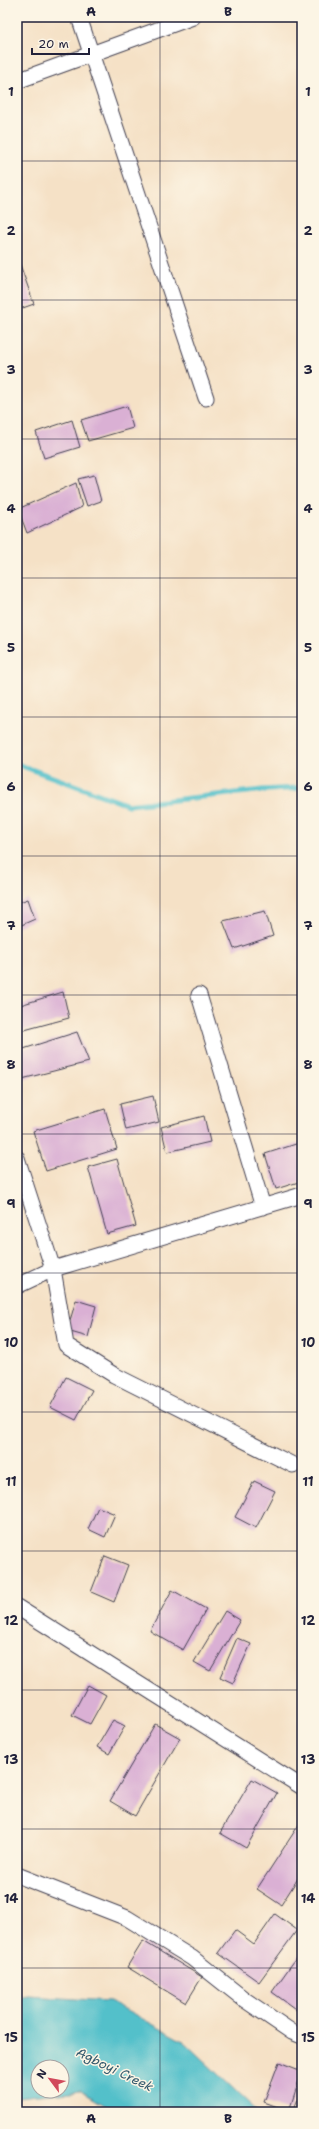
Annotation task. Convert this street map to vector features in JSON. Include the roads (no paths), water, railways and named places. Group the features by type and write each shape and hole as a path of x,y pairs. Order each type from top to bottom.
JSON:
{"street":[{"path":"79,17 206,398"},
{"path":"17,81 193,17"},
{"path":"199,995 263,1207"},
{"path":"17,1158 53,1268 66,1345 114,1375 293,1465"},
{"path":"17,1286 53,1268 302,1195"},
{"path":"17,1606 302,1787"},
{"path":"17,1875 127,1918 192,1958 245,2000 292,2032 302,2036"}],"water":[{"name":"Agboyi Creek","path":"28,1996 110,2001 183,2041 258,2112 116,2112 81,2091 70,2092 70,2059 30,2059 30,2096 17,2097 17,1998"}],"waterway":[{"path":"17,764 128,805 264,790 302,788"}]}
